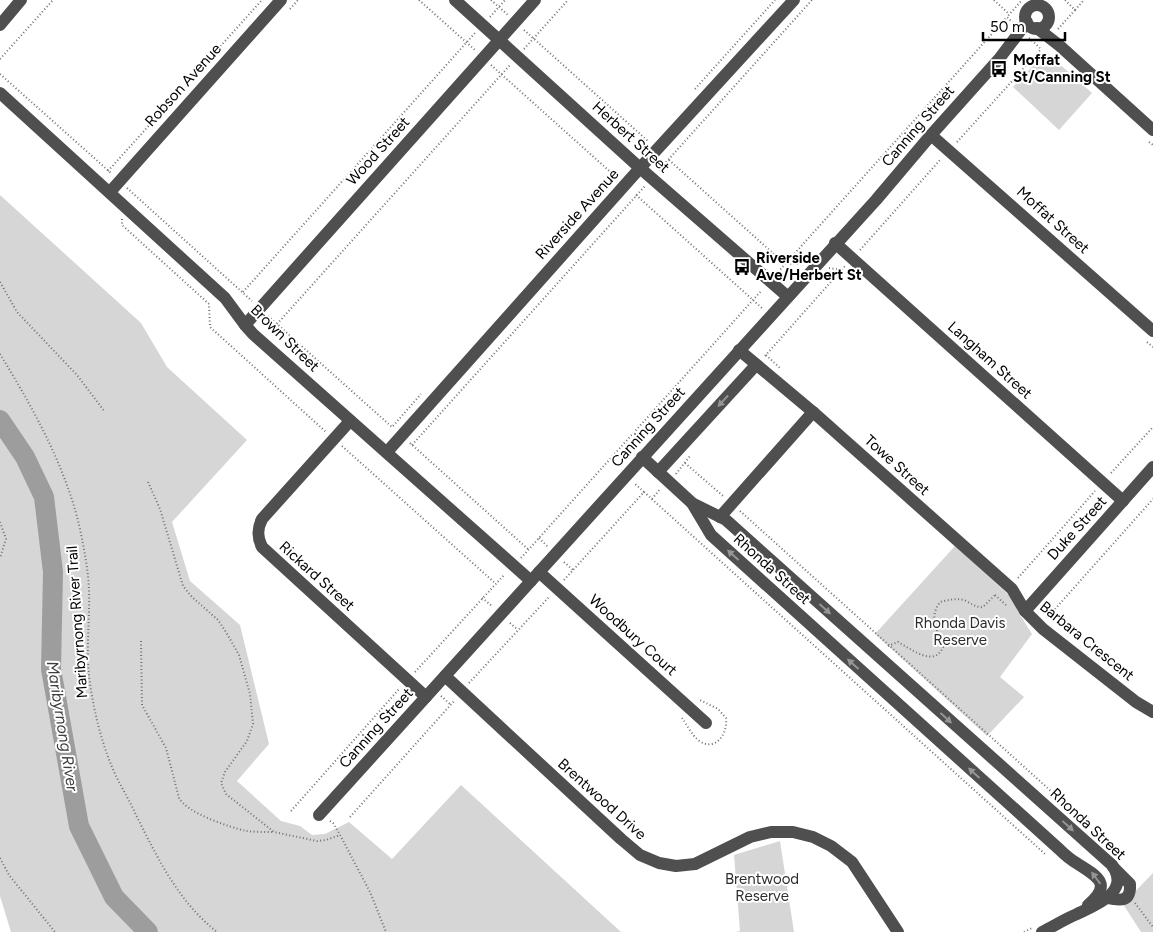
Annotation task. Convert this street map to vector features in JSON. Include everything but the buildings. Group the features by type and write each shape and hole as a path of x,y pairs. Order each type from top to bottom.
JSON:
{"street":[{"path":"0,25 22,0"},
{"name":"Robson Avenue","path":"110,192 281,0"},
{"name":"Herbert Street","path":"455,0 640,168 787,296"},
{"name":"Wood Street","path":"245,325 536,0"},
{"name":"Riverside Avenue","path":"387,452 640,168 794,0"},
{"path":"1021,0 1031,23 1060,46 1153,130"},
{"path":"1031,23 1030,8 1043,7 1056,0"},
{"path":"1031,23 1046,24 1043,7"},
{"path":"1043,7 1060,46"},
{"name":"Canning Street","path":"319,815 835,243 876,200 1031,23"},
{"name":"Brown Street","path":"0,93 225,298 245,325 350,421 514,565 535,576"},
{"name":"Moffat Street","path":"931,135 1153,331"},
{"name":"Langham Street","path":"835,243 1106,479 1123,501"},
{"name":"Towe Street","path":"739,350 1011,581 1012,589 1025,611"},
{"path":"658,472 756,365"},
{"path":"720,517 813,412"},
{"name":"Rickard Street","path":"350,421 335,440 262,519 258,526 257,534 259,541 262,547 408,680 430,693"},
{"name":"Rhonda Street","path":"642,457 692,503 726,520 1112,865 1116,873 1117,882 1113,892 1107,898"},
{"name":"Duke Street","path":"1025,611 1153,466"},
{"name":"Rhonda Street","path":"692,503 711,535 1058,849 1095,874 1102,886 1101,890 1095,899 1077,914"},
{"name":"Woodbury Court","path":"535,576 557,588 706,722"},
{"name":"Barbara Crescent","path":"1025,611 1040,626 1136,702 1153,712"},
{"path":"835,648 850,632"},
{"name":"Brentwood Drive","path":"445,676 640,856 659,863 676,866 695,864 750,838 771,832 793,832 813,837 831,846 852,862 898,932"},
{"path":"1037,930 1093,907 1107,898 1119,900 1128,896 1130,884 1112,865"}],"path":[{"path":"0,59 53,0"},
{"path":"108,171 262,0"},
{"path":"419,0 770,315"},
{"path":"243,293 506,0"},
{"path":"277,324 568,0"},
{"path":"412,445 812,0"},
{"path":"994,0 1009,14"},
{"path":"1076,10 1084,0"},
{"path":"291,811 1007,17"},
{"path":"756,365 1041,49"},
{"path":"122,214 122,225 209,304 210,327 495,583"},
{"path":"0,282 17,312 77,375 105,412"},
{"name":"Maribyrnong River Trail","path":"0,354 44,432 71,499 80,527 87,562 89,589 89,675 98,724 113,768 158,860 177,892 200,919 217,932"},
{"path":"766,355 781,368"},
{"path":"872,651 898,642 926,657 936,657 941,654 943,647 933,618 935,609 940,602 954,598 964,600 979,608 983,607 1011,581 1153,427"},
{"path":"652,499 686,463 690,455"},
{"path":"686,463 1052,792"},
{"path":"626,476 1041,852 1051,857"},
{"path":"148,482 160,509 183,586 192,597 218,620 226,632 239,655 250,694 253,724 250,734 225,772 221,783 230,798 274,832"},
{"path":"350,817 450,704 644,492"},
{"path":"1040,626 1153,499"},
{"path":"0,522 6,539 0,558"},
{"path":"995,595 1009,608"},
{"path":"141,641 142,705 166,748 182,804 189,810 245,831 274,832 316,841 340,835"},
{"path":"430,693 450,704"},
{"path":"319,815 333,823 340,835 370,892 386,932"},
{"path":"0,858 10,875 55,932"},
{"path":"1128,896 1141,908 1153,927"},
{"path":"1024,932 1037,930"}],"green space":[{"path":"1046,52 1092,93 1059,130 1013,87"},
{"path":"0,195 141,323 167,367 247,440 172,522 190,581 240,625 269,744 237,781 281,821 300,826 312,835 325,834 349,822 392,859 461,785 621,932 11,932 0,896"},
{"name":"Rhonda Davis Reserve","path":"955,546 1012,598 1032,634 1000,677 1024,697 987,736 875,634"},
{"name":"Brentwood Reserve","path":"780,841 794,932 736,932 740,931 734,855"},
{"path":"1153,873 1153,932 1141,932 1123,904"}],"waterway":[{"name":"Maribyrnong River","path":"0,420 25,457 44,497 53,572 51,669 79,826 114,897 148,932"}],"place":[{"name":"Moffat St/Canning St","path":"999,69"},
{"name":"Riverside Ave/Herbert St","path":"742,267"}]}
